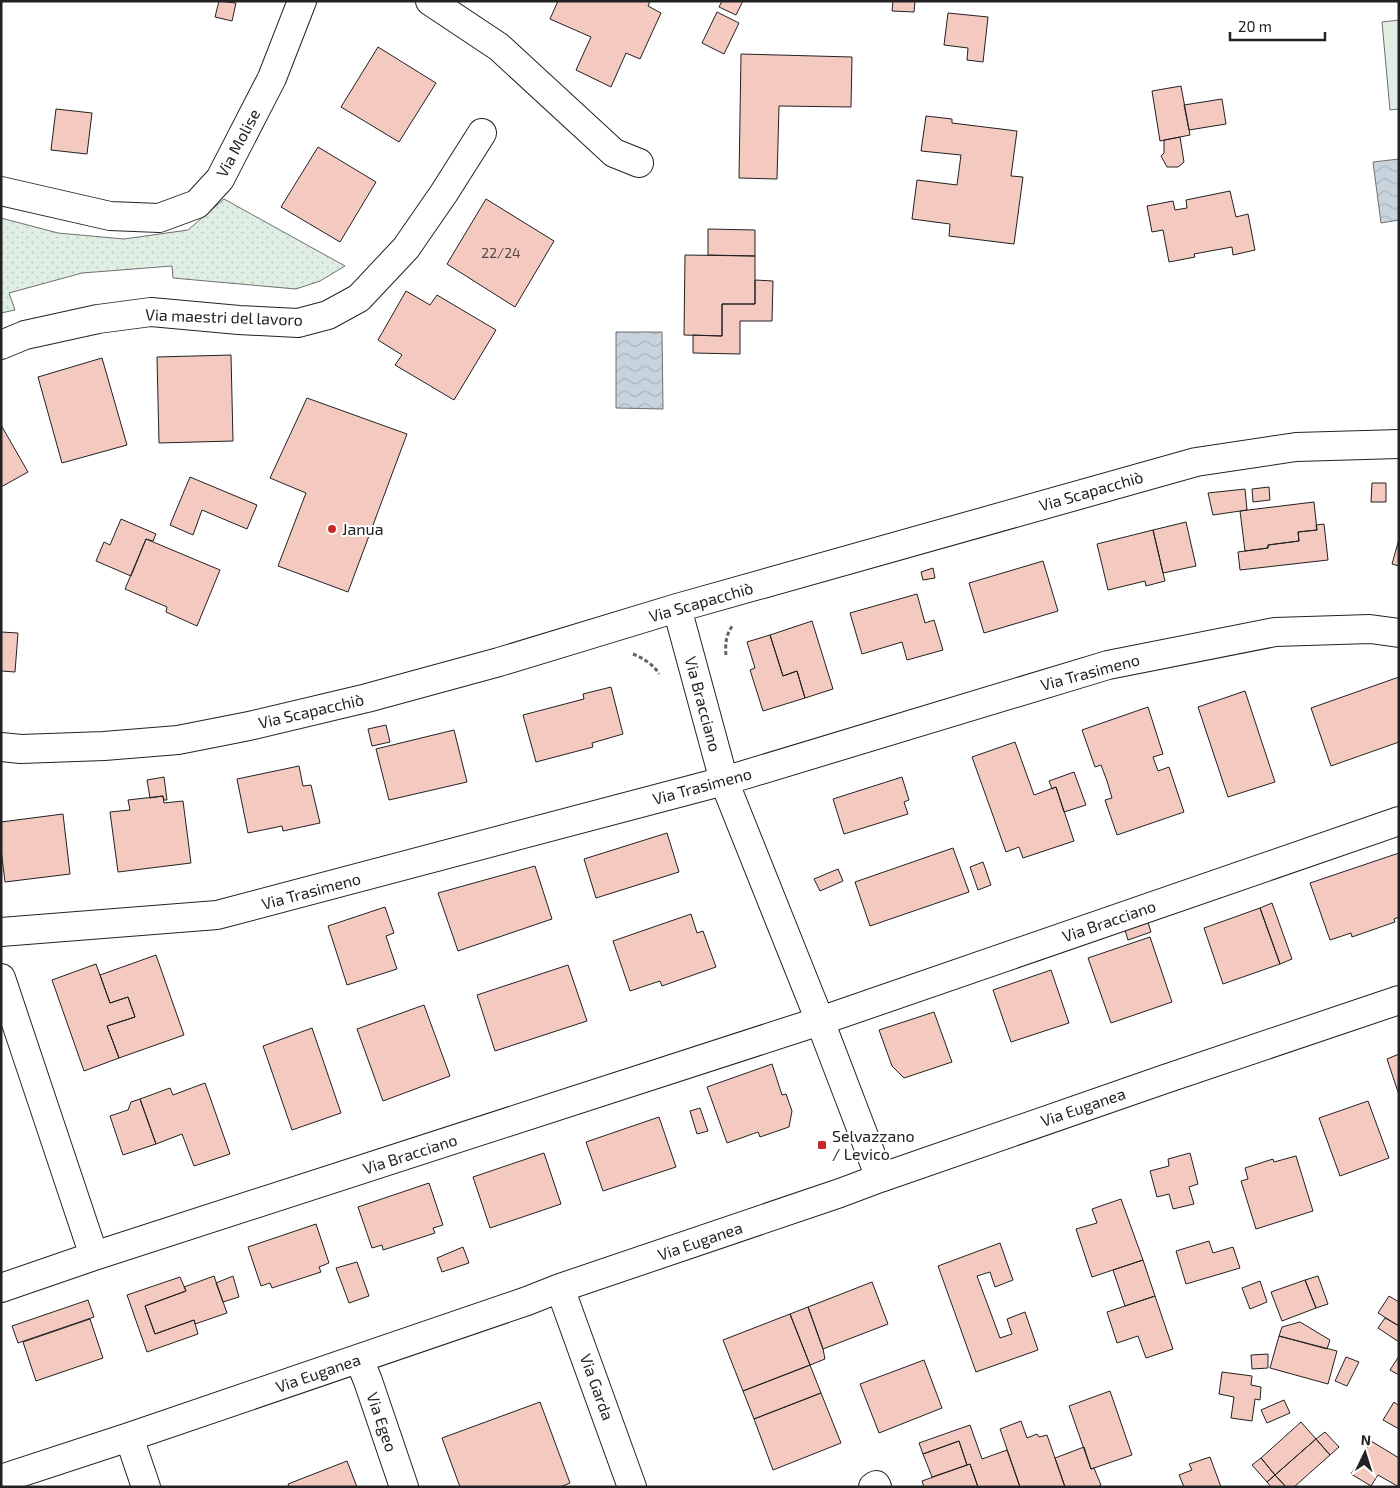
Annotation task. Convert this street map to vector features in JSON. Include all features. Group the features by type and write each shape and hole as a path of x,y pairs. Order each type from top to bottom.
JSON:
{"street":[{"name":"Via Molise","path":"1,190 110,216 160,218 197,204 220,180 272,78 302,1"},
{"path":"430,1 499,47 614,153 639,163"},
{"name":"Via maestri del lavoro","path":"1,345 25,335 98,319 151,312 298,323 328,315 358,298 406,248 482,133"},
{"name":"Via Scapacchiò","path":"1,747 21,749 104,746 178,740 231,729 386,693 499,662 677,608 1196,462 1296,447 1399,444"},
{"name":"Via Bracciano","path":"677,608 724,781 820,1021 880,1178"},
{"name":"Via Trasimeno","path":"1,932 217,915 724,781 1108,665 1275,632 1370,629 1399,633"},
{"name":"Via Bracciano","path":"1,1288 94,1256 820,1021 1399,821"},
{"path":"1,978 94,1256"},
{"name":"Via Euganea","path":"1,1479 359,1359 560,1288 840,1193 1165,1078 1399,1000"},
{"name":"Via Garda","path":"560,1288 632,1487"},
{"name":"Via Egeo","path":"359,1359 368,1380 404,1487"},
{"path":"129,1437 146,1487"},
{"path":"873,1487 877,1487"}],"green space":[{"path":"1399,20 1399,109 1390,110 1382,22"},
{"path":"224,199 345,266 320,281 296,289 173,278 172,266 82,273 9,293 15,310 1,313 1,218 58,233 124,239 188,230"}],"water":[{"path":"1399,159 1399,220 1381,223 1373,162"},
{"path":"616,332 662,332 663,409 616,408"}],"building":[{"path":"219,1 236,3 232,21 215,17"},
{"path":"558,1 650,1 648,6 661,13 640,59 626,53 611,87 576,70 591,37 550,19"},
{"path":"722,1 743,1 736,15 719,7"},
{"path":"893,1 915,1 914,12 892,11"},
{"path":"717,12 739,23 724,54 702,43"},
{"path":"948,13 988,17 983,62 967,60 968,48 944,45"},
{"path":"378,47 436,83 399,142 341,107"},
{"path":"741,54 852,57 851,107 779,106 777,179 739,178"},
{"path":"1181,86 1190,135 1160,141 1152,91"},
{"path":"1222,99 1226,124 1189,130 1184,105"},
{"path":"56,109 92,113 87,154 51,150"},
{"path":"926,116 952,119 952,123 1017,131 1011,176 1023,177 1014,244 949,236 950,224 912,219 917,180 957,185 961,155 921,151"},
{"path":"1180,137 1184,162 1178,167 1167,167 1161,156 1164,153 1164,140"},
{"path":"318,147 376,182 340,242 281,207"},
{"path":"1230,191 1236,217 1248,214 1255,250 1233,255 1232,247 1194,254 1195,257 1169,262 1163,230 1152,232 1147,206 1173,201 1175,210 1187,208 1186,200"},
{"path":"486,199 554,241 515,307 447,264"},
{"path":"708,229 755,230 755,256 708,255"},
{"path":"685,255 755,256 755,304 722,304 722,336 684,335"},
{"path":"755,280 773,281 772,321 740,321 740,354 693,353 693,335 722,336 722,304 755,304"},
{"path":"406,291 430,305 437,295 496,330 454,400 395,365 402,355 378,340"},
{"path":"231,355 233,441 159,443 157,357"},
{"path":"102,358 127,445 62,463 38,377"},
{"name":"Janua","path":"307,398 407,434 348,592 278,566 306,493 270,478"},
{"path":"1,425 28,472 1,487"},
{"path":"190,477 257,505 247,529 202,510 193,535 170,525"},
{"path":"1372,483 1386,483 1386,502 1371,502"},
{"path":"1269,487 1270,500 1253,502 1252,489"},
{"path":"1245,489 1247,510 1213,515 1208,493"},
{"path":"1314,502 1317,530 1298,532 1299,541 1268,545 1268,548 1245,551 1240,511"},
{"path":"121,519 156,534 153,541 146,539 131,576 96,561 104,542 110,545"},
{"path":"1186,522 1196,566 1163,573 1153,530"},
{"path":"1324,524 1328,560 1240,570 1238,552 1268,548 1268,545 1299,541 1298,532 1317,530 1316,525"},
{"path":"1153,530 1165,581 1146,586 1145,581 1108,590 1097,544"},
{"path":"146,539 220,570 197,626 166,612 167,607 125,589"},
{"path":"1399,539 1399,566 1392,564"},
{"path":"1043,561 1058,611 984,633 969,583"},
{"path":"933,568 935,578 923,580 921,572"},
{"path":"917,594 925,623 934,620 943,650 907,660 902,642 862,654 850,613"},
{"path":"812,621 833,689 805,698 797,671 783,676 770,635"},
{"path":"1,632 18,633 15,672 1,671"},
{"path":"770,635 783,676 797,671 805,698 763,711 750,670 755,668 747,642"},
{"path":"1399,677 1399,742 1331,766 1311,708"},
{"path":"611,687 623,734 592,743 593,747 536,762 523,715 584,699 583,694"},
{"path":"1245,691 1275,782 1228,797 1198,707"},
{"path":"1148,707 1163,754 1153,757 1158,771 1169,767 1184,812 1117,835 1105,800 1112,798 1107,781 1101,765 1095,767 1082,730"},
{"path":"386,725 390,742 372,746 368,729"},
{"path":"454,730 467,782 389,800 376,749"},
{"path":"1015,742 1034,795 1056,787 1074,841 1023,858 1019,847 1006,852 972,757"},
{"path":"299,766 303,786 311,785 320,823 283,831 282,826 248,833 237,779"},
{"path":"1074,772 1086,805 1064,812 1056,787 1052,789 1049,781"},
{"path":"164,777 167,800 164,800 163,796 150,798 147,780"},
{"path":"902,777 909,800 904,802 908,814 844,834 833,799"},
{"path":"163,796 164,803 183,801 191,863 118,872 110,812 130,810 128,800"},
{"path":"63,814 70,874 5,882 1,849 1,822"},
{"path":"667,833 679,872 596,898 584,859"},
{"path":"953,848 969,892 870,926 855,882"},
{"path":"1399,853 1399,917 1394,919 1395,922 1352,937 1351,933 1330,940 1310,883"},
{"path":"983,862 991,885 978,890 970,867"},
{"path":"535,866 552,919 458,951 438,893"},
{"path":"838,869 843,881 820,891 814,879"},
{"path":"1272,903 1292,959 1280,964 1260,908"},
{"path":"385,907 394,933 386,936 397,969 347,985 328,926"},
{"path":"1260,908 1280,964 1223,984 1204,928"},
{"path":"691,914 697,933 703,931 716,967 662,986 660,981 630,991 613,941"},
{"path":"1147,919 1151,932 1128,940 1124,927"},
{"path":"1150,937 1172,1002 1111,1023 1088,958"},
{"path":"156,955 184,1035 119,1058 107,1026 135,1017 128,997 110,1003 100,975"},
{"path":"96,964 110,1003 128,997 135,1017 107,1026 119,1058 84,1071 52,980"},
{"path":"568,965 587,1021 495,1051 477,995"},
{"path":"1051,970 1069,1023 1011,1042 993,990"},
{"path":"424,1005 450,1076 383,1101 357,1029"},
{"path":"934,1012 952,1062 904,1078 892,1066 879,1030"},
{"path":"312,1028 341,1113 292,1130 263,1046"},
{"path":"1399,1054 1399,1095 1387,1059"},
{"path":"772,1064 782,1095 786,1094 792,1111 789,1127 760,1137 758,1132 727,1143 707,1087"},
{"path":"205,1083 230,1154 194,1166 182,1134 156,1144 140,1099 170,1088 173,1095"},
{"path":"140,1099 156,1144 123,1155 110,1116 128,1110 131,1102"},
{"path":"1368,1101 1389,1158 1340,1176 1319,1118"},
{"path":"700,1108 708,1131 697,1134 690,1111"},
{"path":"659,1117 676,1167 603,1191 586,1142"},
{"path":"544,1153 561,1204 490,1228 473,1177"},
{"path":"1190,1153 1198,1184 1189,1187 1194,1204 1173,1209 1169,1194 1157,1197 1150,1171 1169,1166 1168,1159"},
{"path":"1296,1156 1313,1211 1256,1229 1241,1181 1248,1179 1245,1168 1273,1159 1274,1162"},
{"path":"429,1183 443,1225 433,1228 435,1233 383,1250 382,1245 372,1248 358,1207"},
{"path":"1121,1199 1143,1260 1092,1277 1076,1229 1097,1223 1092,1209"},
{"path":"316,1224 329,1263 319,1267 321,1272 272,1288 270,1283 261,1286 248,1247"},
{"path":"1209,1241 1213,1253 1233,1247 1240,1268 1186,1284 1176,1251"},
{"path":"1000,1243 1013,1280 995,1287 990,1272 977,1276 1000,1338 1012,1334 1007,1319 1025,1312 1038,1350 976,1372 938,1266"},
{"path":"463,1247 469,1263 442,1272 437,1258"},
{"path":"1143,1260 1155,1296 1125,1306 1113,1270"},
{"path":"357,1262 369,1296 349,1303 336,1268"},
{"path":"214,1276 227,1313 195,1324 194,1320 155,1334 145,1306 186,1291 184,1287"},
{"path":"233,1276 239,1297 223,1302 216,1283"},
{"path":"1318,1276 1328,1304 1316,1308 1305,1280"},
{"path":"180,1277 186,1291 145,1306 155,1334 194,1320 198,1334 147,1352 127,1295"},
{"path":"1305,1280 1316,1308 1282,1321 1271,1292"},
{"path":"1260,1281 1267,1302 1250,1309 1242,1288"},
{"path":"872,1282 888,1324 823,1349 808,1307"},
{"path":"1155,1296 1173,1349 1146,1358 1138,1336 1117,1343 1107,1312"},
{"path":"1389,1296 1399,1302 1399,1326 1378,1313"},
{"path":"88,1300 94,1317 18,1343 12,1326"},
{"path":"808,1307 825,1359 810,1365 790,1314"},
{"path":"790,1314 810,1365 743,1391 723,1340"},
{"path":"1385,1318 1399,1326 1399,1342 1378,1328"},
{"path":"90,1319 103,1358 36,1381 23,1342"},
{"path":"1300,1322 1330,1340 1327,1349 1279,1336 1282,1327"},
{"path":"1279,1336 1337,1351 1328,1384 1270,1368"},
{"path":"1268,1354 1268,1368 1252,1369 1251,1355"},
{"path":"1399,1356 1399,1375 1390,1370"},
{"path":"1346,1357 1359,1362 1347,1386 1335,1381"},
{"path":"924,1360 942,1408 879,1433 860,1384"},
{"path":"810,1365 821,1393 754,1419 743,1391"},
{"path":"1222,1372 1252,1376 1251,1385 1261,1387 1260,1400 1255,1399 1252,1421 1231,1418 1234,1397 1219,1394"},
{"path":"1110,1391 1132,1455 1091,1469 1069,1406"},
{"path":"821,1393 841,1443 773,1470 754,1419"},
{"path":"1284,1400 1290,1413 1267,1423 1261,1410"},
{"path":"540,1402 570,1483 560,1487 460,1487 442,1438"},
{"path":"1394,1402 1399,1406 1399,1429 1383,1420"},
{"path":"1021,1421 1027,1438 1037,1434 1039,1437 1047,1435 1065,1487 1020,1487 1000,1429"},
{"path":"1301,1422 1316,1439 1275,1475 1261,1458"},
{"path":"970,1425 982,1459 1007,1450 1020,1487 978,1487 970,1464 967,1465 959,1441 923,1454 919,1443"},
{"path":"1325,1432 1339,1447 1330,1455 1316,1439"},
{"path":"1316,1439 1330,1455 1294,1487 1286,1487 1275,1475"},
{"path":"959,1441 967,1465 932,1477 923,1454"},
{"path":"1371,1441 1399,1458 1399,1487 1378,1475 1371,1486 1351,1474"},
{"path":"1084,1447 1091,1469 1094,1468 1101,1485 1097,1487 1065,1487 1055,1458"},
{"path":"1210,1457 1221,1487 1184,1487 1179,1475 1192,1470 1189,1464"},
{"path":"1261,1458 1275,1475 1267,1482 1252,1465"},
{"path":"347,1461 357,1487 289,1487 288,1484"},
{"path":"970,1464 978,1487 924,1487 922,1481"},
{"path":"1275,1475 1286,1487 1271,1487 1267,1482"}],"place":[{"name":"Janua","path":"332,529"},
{"name":"Selvazzano / Levico","path":"822,1145"}]}
